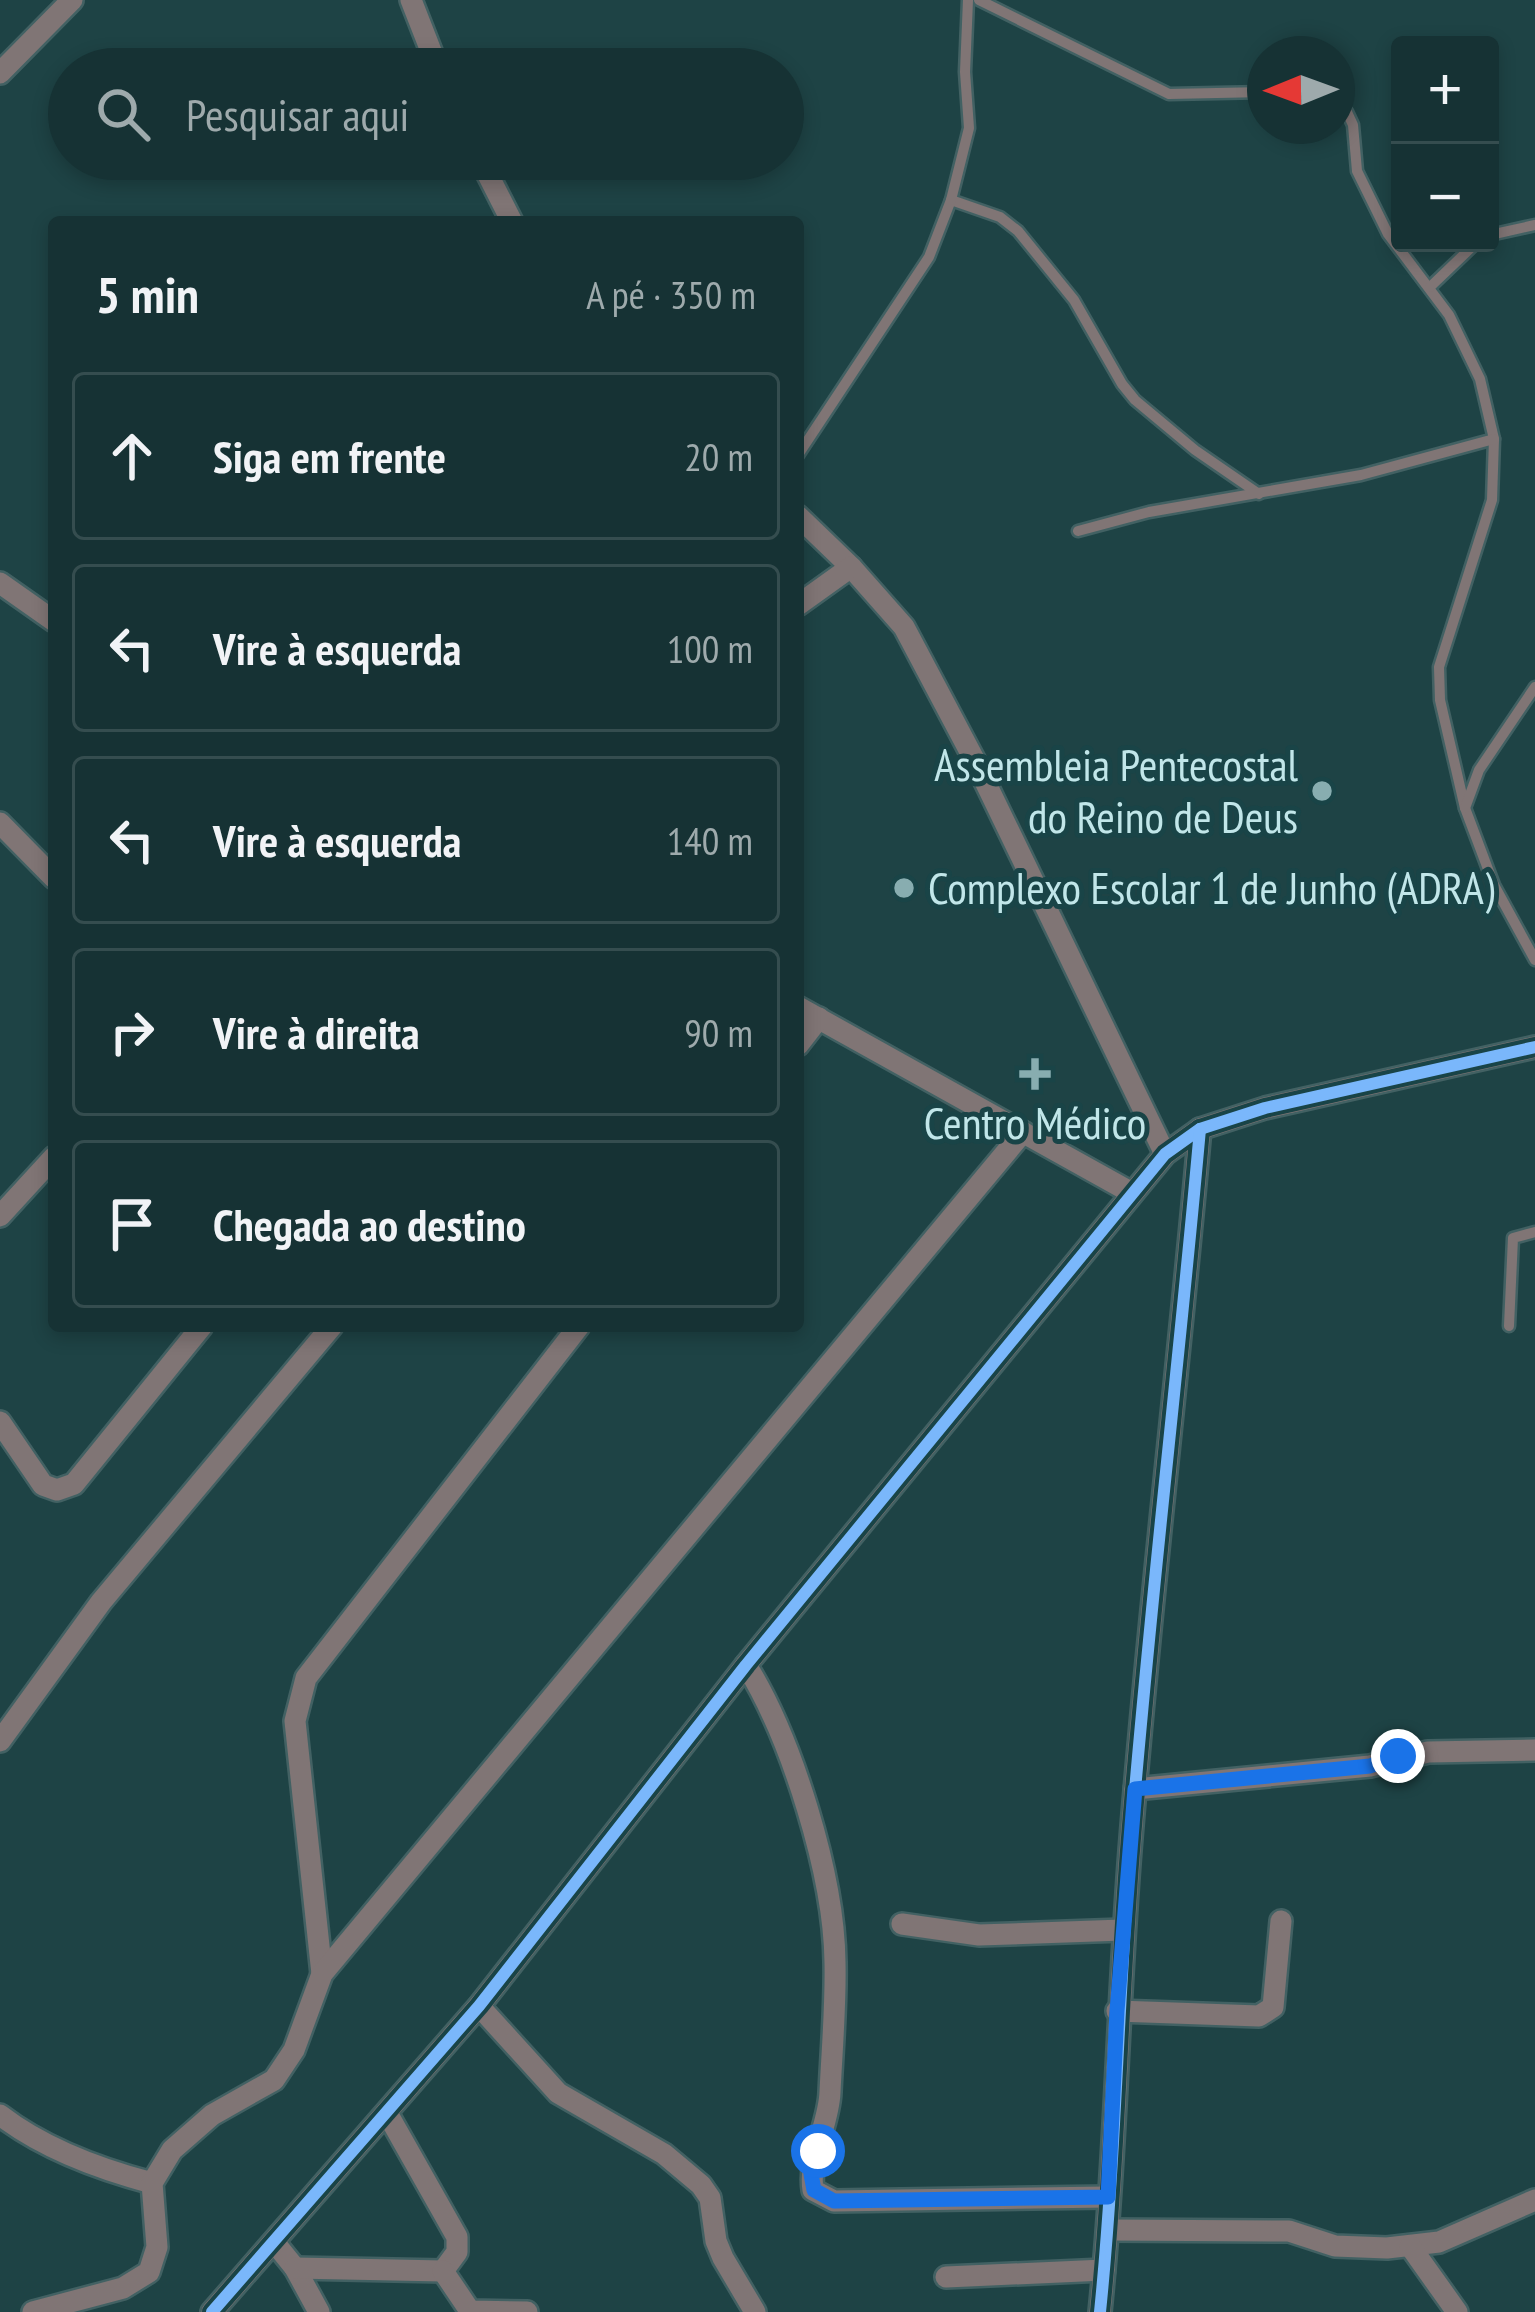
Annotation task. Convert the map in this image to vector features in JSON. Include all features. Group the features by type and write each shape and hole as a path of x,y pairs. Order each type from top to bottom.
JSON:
{"street":[{"path":"0,73 72,0"},
{"path":"411,0 429,48"},
{"path":"491,180 509,216"},
{"path":"804,522 904,627 977,765 1165,1154"},
{"path":"804,601 851,567"},
{"path":"0,583 48,617"},
{"path":"0,823 48,872"},
{"path":"804,1010 1132,1193"},
{"path":"804,1038 820,1018"},
{"path":"212,2312 479,2006 746,1664 1165,1154 1200,1129 1265,1108 1535,1047"},
{"path":"1100,2312 1123,1930 1200,1129"},
{"path":"33,2312 123,2288 149,2272 157,2247 152,2183 172,2150 212,2115 274,2080 294,2050 322,1974 1023,1132"},
{"path":"0,1216 48,1164"},
{"path":"0,1421 43,1484 57,1490 74,1484 197,1332"},
{"path":"0,1741 101,1602 327,1332"},
{"path":"322,1974 296,1721 306,1678 574,1332"},
{"path":"746,1664 768,1700 819,1851 835,1958 830,2111 811,2174 814,2190 834,2201 1108,2197"},
{"path":"1135,1789 1370,1766 1428,1751 1535,1750"},
{"path":"1117,2011 1259,2017 1273,2007 1281,1921"},
{"path":"902,1924 979,1935 1123,1930"},
{"path":"479,2006 558,2093 664,2154 701,2185 710,2198 722,2258 754,2312"},
{"path":"387,2113 457,2237 457,2252 443,2271"},
{"path":"0,2115 26,2135 109,2171 152,2183"},
{"path":"1108,2230 1289,2231 1335,2246 1410,2246 1439,2242 1535,2200"},
{"path":"274,2242 295,2268 319,2312"},
{"path":"1410,2246 1457,2312"},
{"path":"295,2268 443,2271"},
{"path":"946,2277 1104,2270"},
{"path":"443,2271 470,2312 527,2312"}],"lane":[{"path":"804,446 928,257 951,200 969,128 968,0"},
{"path":"979,0 1150,88 1188,96 1247,93"},
{"path":"1355,144 1357,171 1388,234 1430,287 1476,364 1494,439 1492,500 1439,667 1441,700 1465,808 1494,885 1535,960"},
{"path":"951,200 1000,217 1018,231 1073,300 1135,400 1165,428 1259,494"},
{"path":"1499,233 1535,225"},
{"path":"1430,287 1467,252"},
{"path":"1078,531 1149,512 1361,475 1494,439"},
{"path":"1465,808 1479,770 1535,687"},
{"path":"1509,1326 1513,1238 1535,1232"}],"cycle path":[{"path":"212,2312 479,2006 746,1665 1165,1154 1200,1129 1265,1108 1535,1047"},
{"path":"1100,2312 1131,1838 1200,1129"}],"place":[{"name":"Assembleia Pentecostal do Reino de Deus","path":"1322,791"},
{"name":"Complexo Escolar 1 de Junho (ADRA)","path":"904,888"},
{"name":"Centro Médico","path":"1035,1074"}],"route":[{"path":"818,2151 811,2174 814,2190 834,2201 1108,2197 1135,1789 1370,1766 1398,1756"}]}
